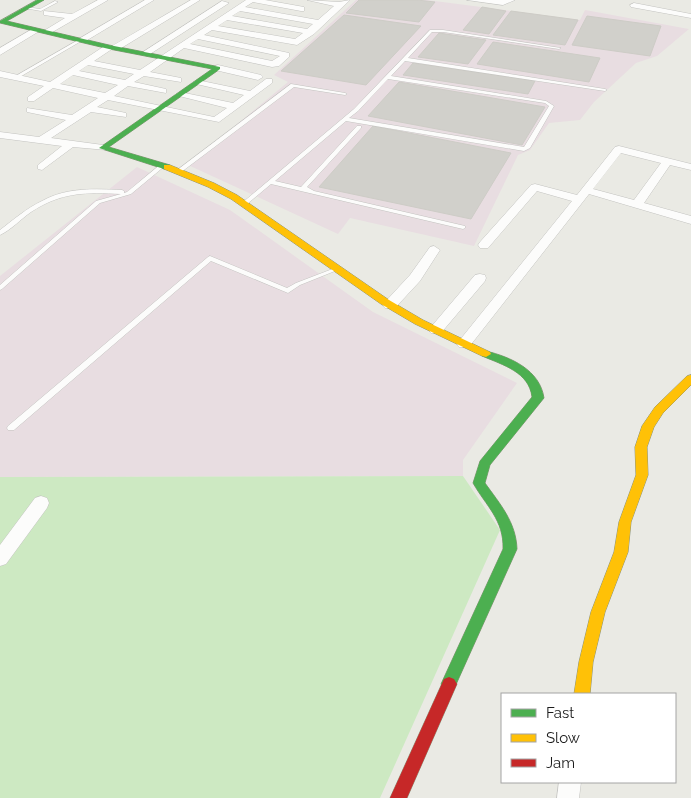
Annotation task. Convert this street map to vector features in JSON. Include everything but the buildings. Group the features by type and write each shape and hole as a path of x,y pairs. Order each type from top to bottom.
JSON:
{"street":[{"path":"1,22 41,0"},
{"path":"0,52 74,17 104,0"},
{"path":"80,40 150,0"},
{"path":"31,99 112,47 196,0"},
{"path":"43,139 140,72 252,0 311,10"},
{"path":"311,0 343,3"},
{"path":"471,0 502,3 511,0"},
{"path":"656,0 672,3 663,11"},
{"path":"144,54 225,3"},
{"path":"210,27 294,42 300,41 343,3"},
{"path":"634,5 691,16"},
{"path":"237,8 321,23"},
{"path":"321,12 330,14"},
{"path":"47,13 74,17"},
{"path":"225,17 311,32"},
{"path":"1,22 162,58 258,77"},
{"path":"181,45 274,64 286,55 195,36"},
{"path":"103,148 247,47"},
{"path":"87,62 178,80"},
{"path":"71,72 162,91"},
{"path":"0,87 6,77 216,120 232,106 253,94 270,81"},
{"path":"197,83 253,94"},
{"path":"180,95 232,106"},
{"path":"87,108 123,115"},
{"path":"30,110 73,118"},
{"path":"0,135 103,148 163,165 211,186 244,204 390,305 436,330 524,372 534,380 539,389 538,398 484,464 480,473 479,483 506,523 510,537 510,549 398,798"},
{"path":"42,167 72,143"},
{"path":"464,344 619,149 691,167"},
{"path":"637,204 668,161"},
{"path":"484,245 535,187 637,204 691,220"},
{"path":"390,305 414,278 434,250"},
{"path":"436,330 480,278"},
{"path":"582,693 586,662 598,612 621,552 625,522 642,474 641,447 648,426 659,410 691,379"},
{"path":"0,559 41,503"},
{"path":"568,798 570,783"}],"lane":[{"path":"26,8 41,10 56,2"},
{"path":"244,204 346,119 429,33 435,31 559,48"},
{"path":"6,77 80,40"},
{"path":"404,59 605,90"},
{"path":"346,119 524,149 528,148 552,106 546,102 387,77"},
{"path":"178,172 293,85 345,94"},
{"path":"307,190 304,188 304,184 359,127"},
{"path":"0,288 98,202 129,193 163,165"},
{"path":"271,182 463,227"},
{"path":"0,232 31,209 58,194 87,190 129,193"},
{"path":"11,428 210,258 288,291 298,284 337,269"}],"shaded area":[{"path":"356,0 427,0 580,20 585,10 689,29 657,56 636,63 594,102 580,120 549,123 530,150 518,155 474,246 350,218 338,234 188,165 288,82 274,75"},
{"path":"137,167 230,210 373,312 517,383 463,460 463,476 0,477 0,276"}],"green space":[{"path":"463,476 500,530 380,798 0,798 0,477"}],"traffic: fast":[{"path":"41,0 2,22 109,47 218,68 103,148 167,167"},
{"path":"449,684 510,549 510,537 506,523 479,483 484,464 538,398 537,389 533,381 520,369 486,354"}],"traffic: slow":[{"path":"167,167 211,185 234,197 385,302 419,322 486,354"},
{"path":"582,693 586,662 598,612 621,552 625,522 642,475 641,447 648,426 659,410 691,379"}],"traffic: jam":[{"path":"398,798 449,684"}]}
